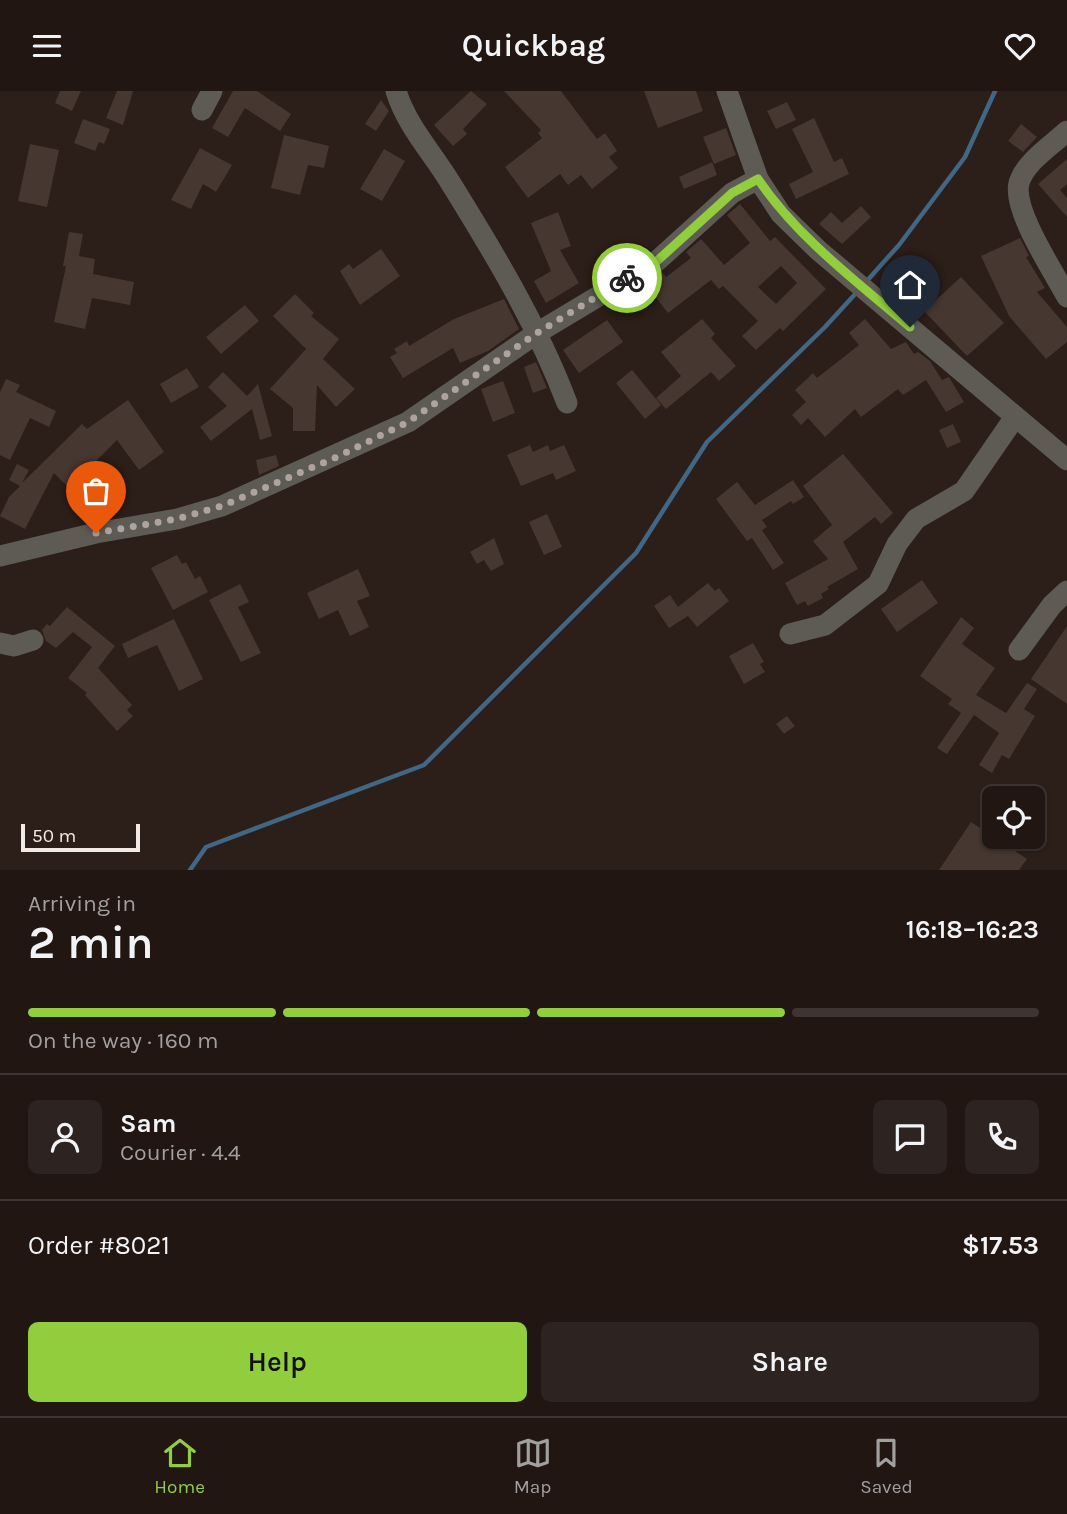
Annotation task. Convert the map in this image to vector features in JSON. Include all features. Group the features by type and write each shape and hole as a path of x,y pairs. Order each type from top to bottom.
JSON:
{"street":[{"path":"202,110 212,91"},
{"path":"396,91 403,113 443,170 511,282 568,403"},
{"path":"727,91 758,179 781,214 818,250 850,274 1067,460"},
{"path":"1067,131 1029,167 1019,183 1022,213 1067,297"},
{"path":"0,556 96,533 177,519 222,506 339,456 408,422 537,333 657,261 732,193 758,179"},
{"path":"790,634 825,625 878,584 897,544 916,519 964,491 1015,418"},
{"path":"1019,650 1052,605 1067,591"},
{"path":"0,643 14,646 33,640"}],"building":[{"path":"60,91 81,91 72,111 55,103"},
{"path":"117,91 133,91 123,125 106,118"},
{"path":"233,91 257,91 291,114 280,131 245,108 228,137 212,128"},
{"path":"471,91 487,104 463,129 467,134 453,146 434,125"},
{"path":"504,91 561,91 597,139 605,133 617,151 609,157 618,168 592,189 581,175 568,185 560,174 528,198 505,167 542,138 538,133 541,130"},
{"path":"644,91 696,91 703,111 658,128"},
{"path":"381,100 389,111 376,131 365,124"},
{"path":"787,102 796,120 776,129 767,111"},
{"path":"814,118 834,162 842,158 849,174 796,199 789,184 813,172 792,129"},
{"path":"83,119 110,129 104,144 99,142 95,151 74,143"},
{"path":"1021,124 1037,137 1023,152 1008,141"},
{"path":"726,128 736,155 714,164 703,137"},
{"path":"284,135 329,146 324,168 308,165 300,195 271,188"},
{"path":"30,144 59,150 47,207 18,201"},
{"path":"200,148 232,165 216,192 203,184 191,209 171,200"},
{"path":"384,149 405,161 382,201 360,189"},
{"path":"1067,159 1067,184 1060,190 1067,198 1067,217 1038,184"},
{"path":"712,162 717,175 684,189 679,177"},
{"path":"740,204 770,241 775,237 826,289 783,331 780,328 756,350 742,336 758,321 723,286 719,289 711,280 668,313 647,286 663,273 666,277 691,258 686,252 701,239 724,265 750,243 727,215","holes":["781,266 797,283 776,304 758,287"]},
{"path":"861,206 871,217 842,244 819,224 831,212 842,223"},
{"path":"558,212 571,246 560,250 579,283 546,303 534,281 551,271 531,223"},
{"path":"69,232 83,234 79,256 95,259 93,274 134,282 130,305 92,298 85,329 54,322 66,266 63,266"},
{"path":"1020,238 1029,256 1026,257 1045,288 1037,292 1067,327 1067,342 1046,359 1009,316 981,256"},
{"path":"381,249 400,276 360,305 340,271 349,264 353,269"},
{"path":"961,277 1004,323 967,356 924,311"},
{"path":"295,294 314,313 311,316 339,339 323,359 355,389 336,407 317,385 315,431 293,431 293,408 270,389 306,349 273,316"},
{"path":"504,299 519,329 488,351 460,363 453,348 403,378 390,357 397,353 394,349 407,341 409,346 454,319"},
{"path":"245,305 259,321 221,354 206,337"},
{"path":"702,319 715,334 711,338 736,366 719,381 711,372 666,409 656,398 681,376 661,352"},
{"path":"865,319 891,349 906,342 914,354 918,352 930,361 942,380 949,377 964,402 946,412 926,380 903,395 898,389 861,417 855,409 825,437 808,418 801,425 792,415 806,402 795,390 813,373 817,378 859,345 849,333"},
{"path":"607,320 623,342 579,373 563,350"},
{"path":"536,362 547,388 533,393 524,367"},
{"path":"187,368 199,387 171,403 160,384"},
{"path":"632,370 661,405 645,419 616,383"},
{"path":"223,372 247,396 258,384 272,436 260,440 252,409 211,441 200,427 227,406 208,387"},
{"path":"6,379 20,385 16,392 56,411 49,427 30,418 10,460 0,455 0,392"},
{"path":"503,381 515,413 493,422 481,389"},
{"path":"128,400 164,452 139,470 117,440 69,488 54,473 25,529 0,516 9,497 20,486 9,480 17,464 29,470 22,483 82,424 87,429"},
{"path":"953,424 961,442 947,448 939,430"},
{"path":"530,445 533,452 548,445 550,451 564,445 576,471 556,480 553,473 521,486 507,455"},
{"path":"843,454 893,513 881,524 875,517 843,542 858,569 827,587 829,589 821,594 823,598 808,606 805,601 797,605 785,583 828,559 813,541 832,525 803,486"},
{"path":"276,455 279,466 259,475 256,460"},
{"path":"793,480 804,497 793,504 791,501 762,520 767,527 762,530 784,563 773,570 752,538 747,541 716,499 737,482 755,505"},
{"path":"547,514 562,547 544,555 529,522"},
{"path":"494,538 504,564 491,571 484,560 477,564 470,552"},
{"path":"177,555 182,564 186,562 195,579 200,576 208,592 173,610 151,568"},
{"path":"358,569 370,596 357,601 369,627 350,636 338,610 319,619 307,593"},
{"path":"922,580 938,603 897,632 881,609"},
{"path":"708,583 715,591 719,588 729,601 697,627 688,616 669,628 654,606 670,595 678,607"},
{"path":"240,584 249,602 238,607 261,653 241,662 209,600"},
{"path":"67,607 115,646 98,668 132,705 127,710 133,716 117,731 85,695 87,693 68,678 92,647 73,632 56,648 46,641 42,630 47,624 50,626"},
{"path":"961,617 974,628 962,644 995,668 976,695 1006,713 1027,683 1037,689 1024,709 1035,716 1009,759 1002,755 992,773 979,765 999,733 974,715 947,754 937,748 961,713 948,704 952,699 920,676"},
{"path":"174,619 203,679 179,691 157,645 128,658 122,644"},
{"path":"1067,626 1067,704 1031,679"},
{"path":"753,643 764,662 760,664 765,672 744,684 729,656"},
{"path":"787,716 795,726 784,734 776,724"},
{"path":"971,822 982,829 982,849 1012,849 1027,859 1019,870 939,870"}],"waterway":[{"path":"865,283 899,245 965,157 995,91"},
{"path":"190,870 206,847 424,765 636,553 707,442 825,327 857,292"}],"way so far":[{"path":"96,533 177,519 222,506 339,456 408,422 537,333 627,278"}],"route":[{"path":"627,278 657,261 732,193 758,179 781,214 818,250 850,274 910,327"}]}
